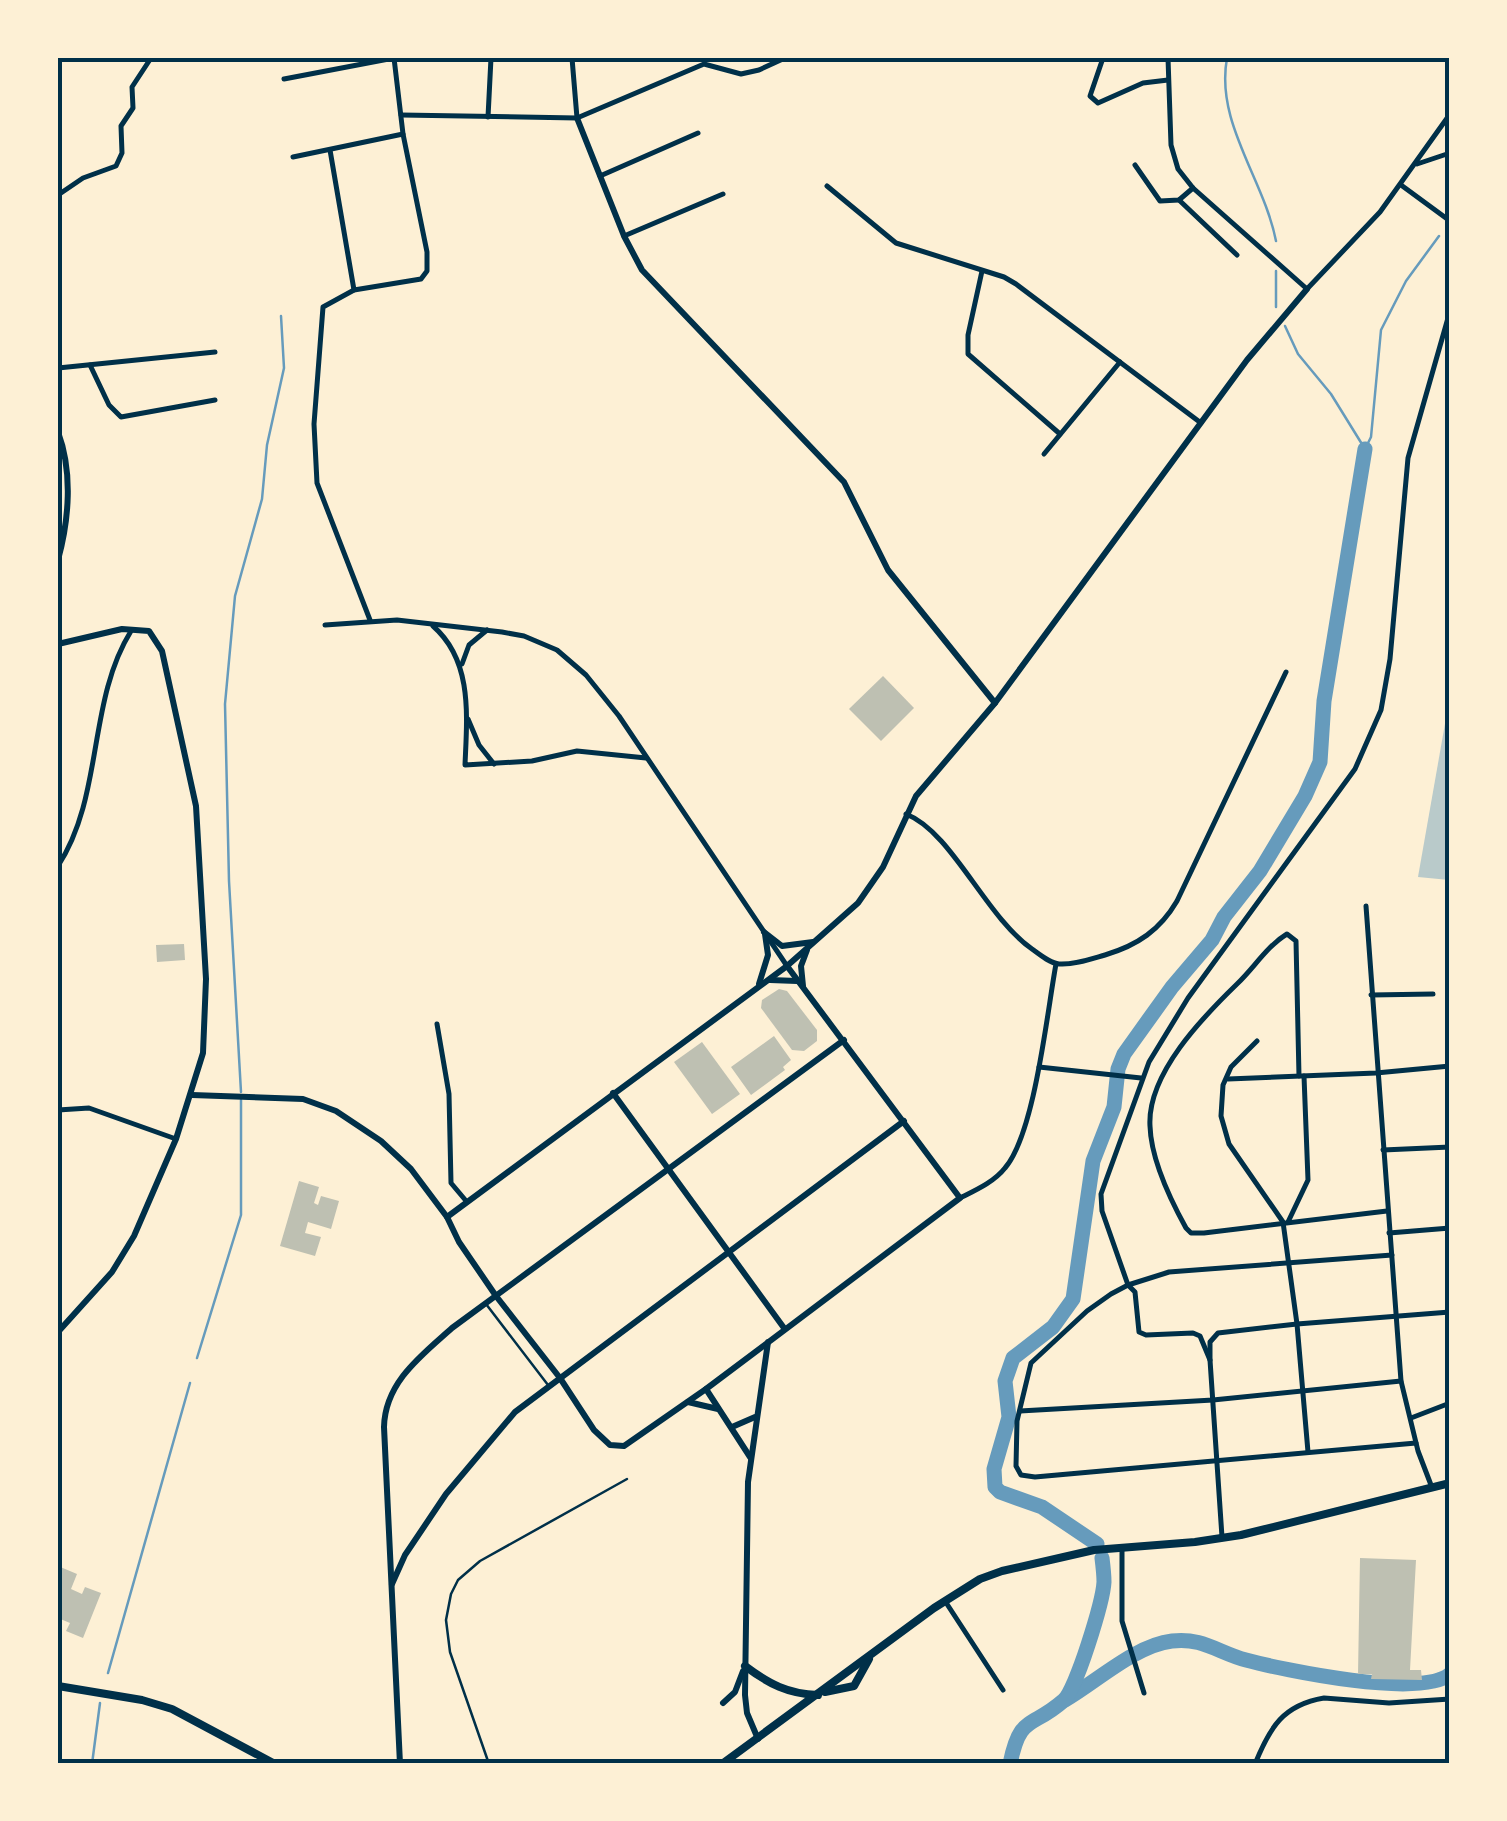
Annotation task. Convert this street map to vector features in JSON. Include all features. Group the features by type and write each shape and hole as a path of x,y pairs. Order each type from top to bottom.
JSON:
{"main road":[{"path":"722,1764 980,1579 1012,1568 1122,1547 1222,1538 1450,1483"},
{"path":"745,1666 774,1687 797,1694 821,1694 854,1686 872,1655"},
{"path":"58,1686 172,1709 275,1764"}],"street":[{"path":"58,195 83,178 116,166 122,153 120,126 133,108 132,87 150,58"},
{"path":"284,80 394,58 400,114 427,252 426,271 421,279 354,290 322,307 313,453 321,498 370,620"},
{"path":"488,117 492,58"},
{"path":"572,58 578,118 624,236 651,282 844,482 888,570 995,703"},
{"path":"400,114 578,118 704,64 741,74 785,58"},
{"path":"1103,58 1090,90 1090,96 1098,103 1143,83 1168,80"},
{"path":"1168,58 1173,158 1193,188 1307,289"},
{"path":"446,1217 786,966 871,888 916,796 995,703 1247,360 1402,185 1450,114"},
{"path":"293,157 404,134"},
{"path":"600,176 698,134"},
{"path":"330,150 354,290"},
{"path":"1414,165 1450,153"},
{"path":"1135,166 1160,201 1180,200 1193,188"},
{"path":"1402,185 1450,221"},
{"path":"827,186 896,243 1016,284 1201,423"},
{"path":"624,236 723,194"},
{"path":"1180,200 1237,255"},
{"path":"982,272 968,334 968,354 1060,434"},
{"path":"1210,1360 1200,1336 1194,1332 1139,1332 1136,1292 1128,1285 1102,1211 1101,1194 1141,1078 1188,998 1324,815 1367,747 1380,710 1390,659 1408,458 1450,310"},
{"path":"58,368 214,352"},
{"path":"1044,454 1120,362"},
{"path":"90,365 109,405 121,417 215,400"},
{"path":"58,432 64,448 67,510 58,560"},
{"path":"325,625 370,620 488,630 543,643 574,663 619,716 786,966 960,1198"},
{"path":"433,625 454,647 461,667 467,715 465,765 577,752 646,758"},
{"path":"58,866 84,812 112,670 132,628"},
{"path":"58,644 132,628 149,632 162,651 196,806 206,1030 192,1095 134,1236 112,1272 58,1332"},
{"path":"461,667 469,645 488,630"},
{"path":"906,814 929,826 988,906 1025,944 1056,964 1094,958 1131,946 1165,922 1286,672"},
{"path":"467,715 479,744 494,764"},
{"path":"1366,906 1401,1381 1431,1486"},
{"path":"764,932 789,948 817,940"},
{"path":"758,986 768,964 764,932"},
{"path":"1308,1452 1286,1222 1308,1180 1296,941 1286,934 1197,1025 1176,1054 1160,1085 1150,1125 1157,1159 1188,1231 1204,1233 1286,1222 1387,1211"},
{"path":"801,984 801,966 807,949"},
{"path":"192,1095 303,1099 336,1111 367,1130 411,1168 496,1296 604,1441 618,1447 706,1389 1007,1166 1021,1139 1039,1067 1056,964"},
{"path":"766,980 801,984"},
{"path":"1372,996 1433,994"},
{"path":"437,1024 449,1094 451,1183 467,1202"},
{"path":"400,1764 384,1418 391,1395 413,1363 496,1296 844,1040"},
{"path":"1257,1040 1232,1068 1221,1093 1224,1132 1249,1176 1286,1222"},
{"path":"1228,1079 1450,1066"},
{"path":"1039,1067 1141,1078"},
{"path":"612,1093 784,1328"},
{"path":"58,1110 89,1108 176,1140"},
{"path":"391,1585 405,1555 467,1466 515,1412 904,1121"},
{"path":"1384,1150 1450,1147"},
{"path":"1389,1234 1450,1228"},
{"path":"1392,1254 1168,1272 1128,1285 1087,1311 1036,1356 1028,1370 1020,1411 1016,1466 1026,1477 1416,1443"},
{"path":"1222,1538 1210,1360 1210,1342 1218,1334 1450,1312"},
{"path":"758,1739 746,1713 750,1458 768,1341"},
{"path":"1020,1411 1212,1400 1401,1381"},
{"path":"706,1389 750,1458"},
{"path":"688,1402 719,1410"},
{"path":"1411,1418 1450,1403"},
{"path":"732,1427 756,1416"},
{"path":"1122,1547 1122,1621 1144,1692"},
{"path":"389,1556 405,1555"},
{"path":"945,1601 1003,1690"},
{"path":"723,1703 735,1692 745,1666"},
{"path":"1255,1764 1273,1724 1293,1706 1308,1700 1418,1703 1450,1698"}],"lane":[{"path":"486,1304 549,1386"},
{"path":"489,1764 450,1652 446,1620 451,1594 458,1580 480,1560 627,1480"}],"shaded area":[{"path":"1449,701 1449,880 1418,877"}],"building":[{"path":"883,676 914,708 881,741 849,709"},
{"path":"184,944 185,960 157,962 156,945"},
{"path":"779,989 787,991 817,1030 817,1041 804,1051 792,1050 761,1008 762,1000"},
{"path":"774,1036 791,1060 783,1067 785,1070 751,1095 731,1067"},
{"path":"702,1042 740,1094 712,1114 674,1062"},
{"path":"299,1181 319,1187 314,1203 318,1205 321,1196 339,1201 331,1229 308,1222 305,1233 321,1237 315,1256 280,1246"},
{"path":"1360,1558 1416,1560 1410,1670 1421,1670 1422,1680 1371,1679 1372,1674 1358,1674"},
{"path":"58,1566 77,1574 71,1589 82,1594 85,1587 101,1593 83,1638 66,1631 70,1623 58,1618"}],"waterway":[{"path":"1227,58 1225,82 1234,128 1276,241"},
{"path":"1365,449 1371,437 1381,330 1406,281 1439,236"},
{"path":"1276,271 1276,307"},
{"path":"241,1092 229,881 225,704 235,596 262,499 267,445 284,368 281,316"},
{"path":"1285,326 1298,354 1331,394 1365,449"},
{"path":"1097,1544 1042,1507 995,1487 994,1469 1009,1417 1005,1381 1013,1358 1053,1327 1073,1299 1093,1161 1114,1107 1118,1069 1124,1054 1260,871 1305,796 1320,762 1324,701 1365,449"},
{"path":"197,1358 241,1215 241,1100"},
{"path":"108,1673 190,1383"},
{"path":"1010,1764 1023,1729 1063,1701 1075,1681 1102,1592 1102,1558"},
{"path":"1065,1700 1144,1649 1183,1640 1264,1664 1351,1680 1412,1684 1450,1674"},
{"path":"92,1764 100,1703"}]}
